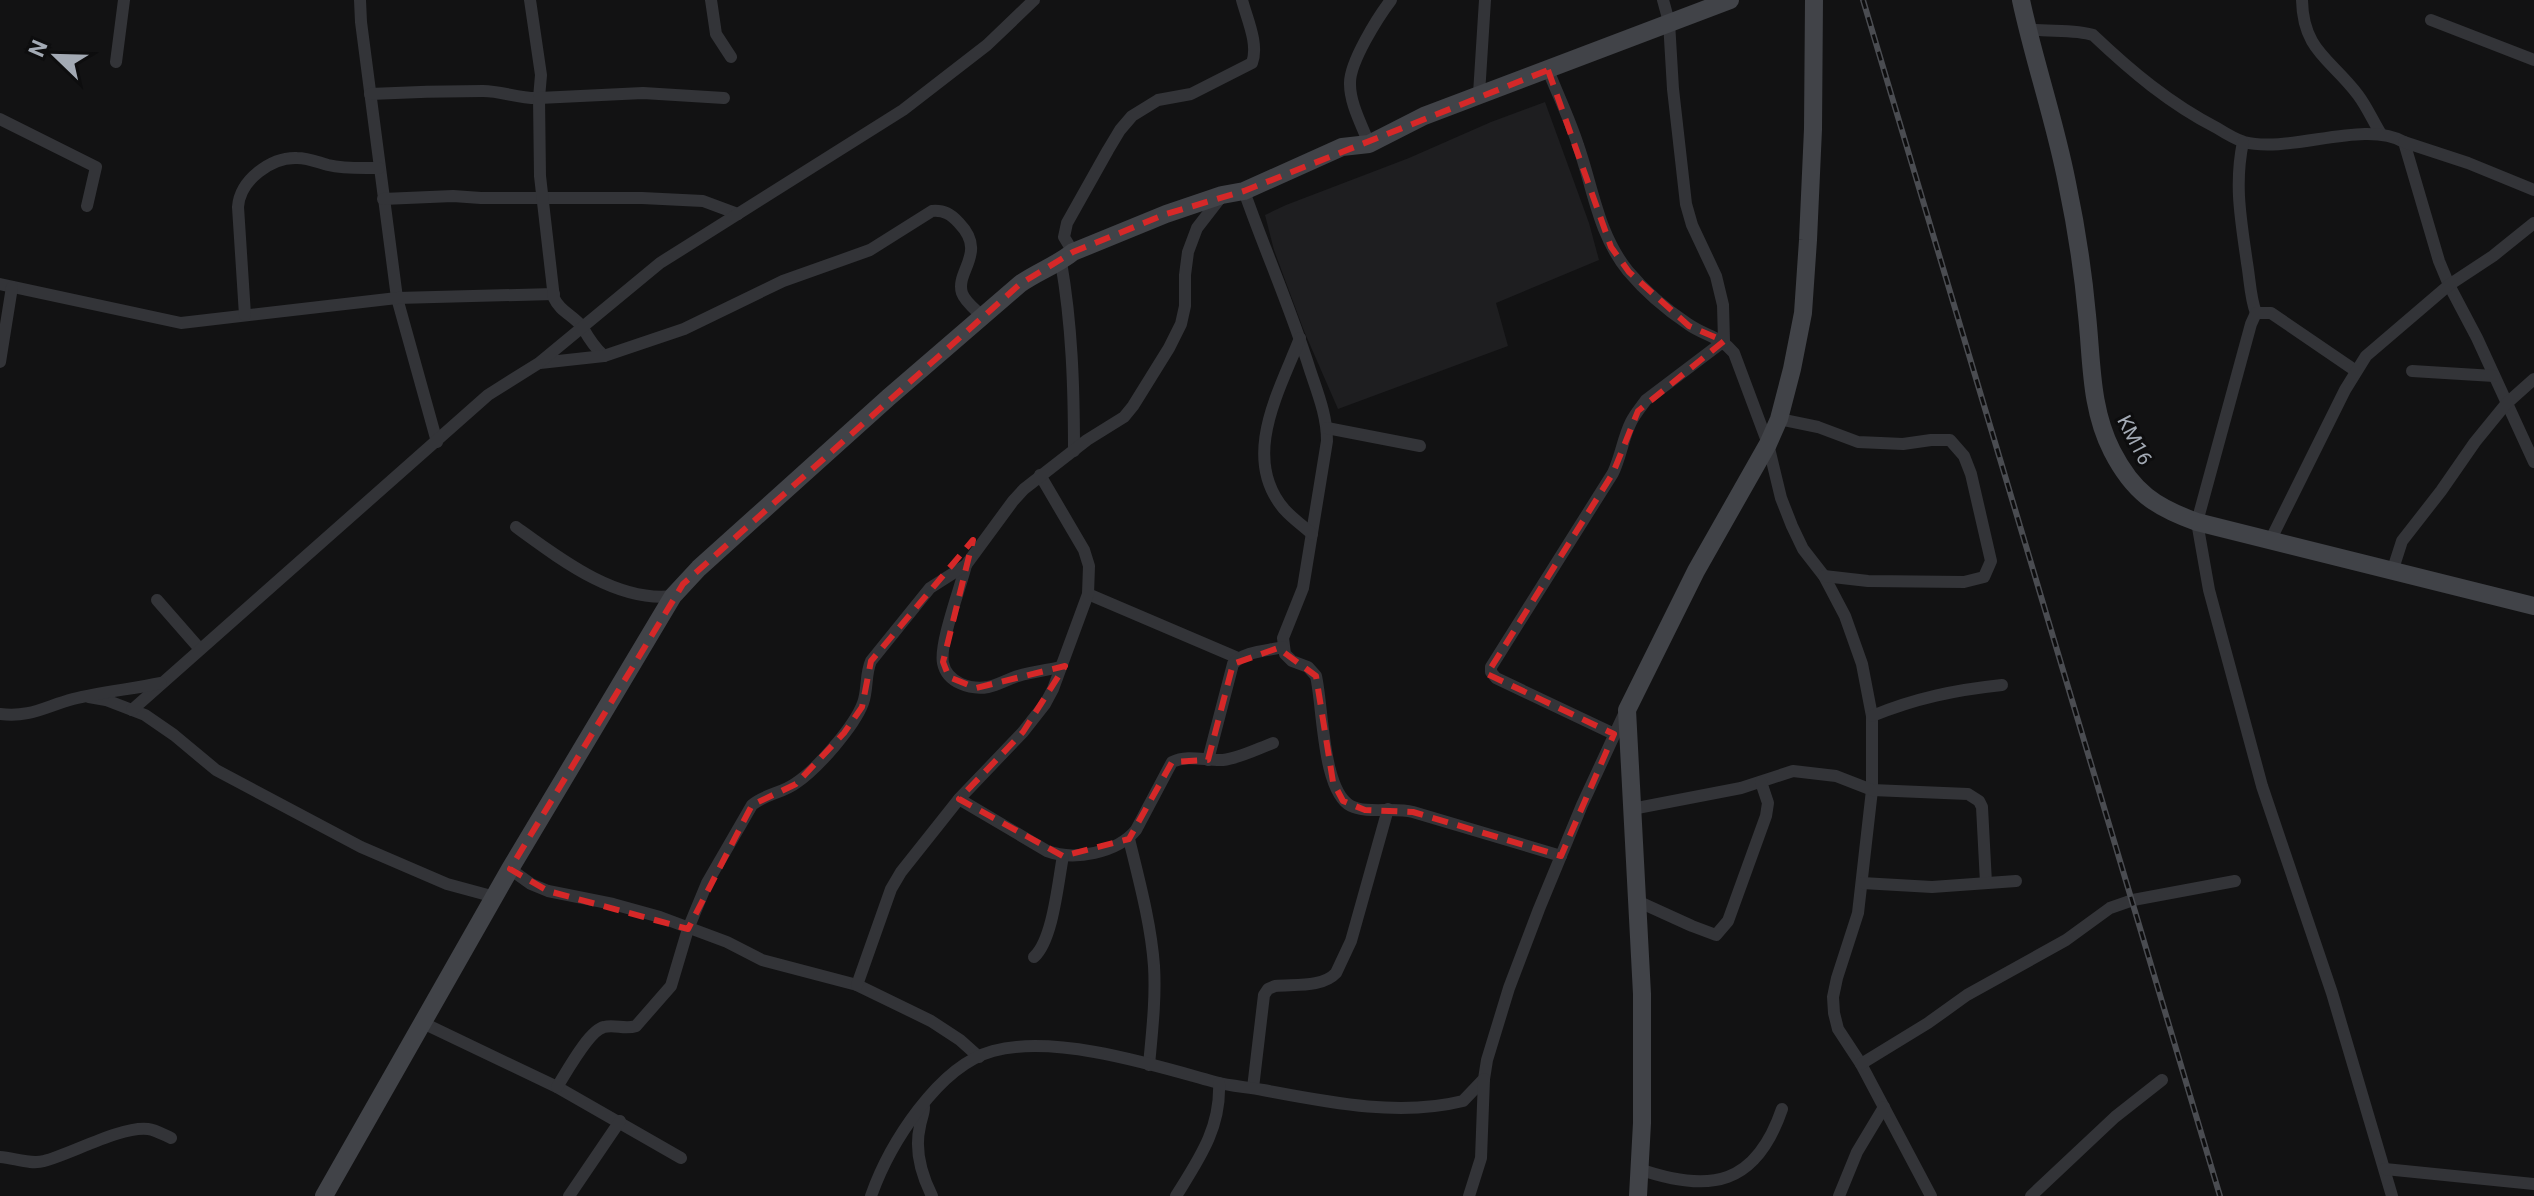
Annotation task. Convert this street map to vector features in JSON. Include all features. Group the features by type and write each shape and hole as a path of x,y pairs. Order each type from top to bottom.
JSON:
{"street":[{"path":"116,62 124,0"},
{"path":"360,0 397,298 437,442"},
{"path":"530,0 541,75 539,155 554,294 559,307 582,327 604,356"},
{"path":"711,0 716,34 731,57"},
{"path":"132,710 488,395 539,363 660,263 903,110 987,45 1034,0"},
{"path":"1074,451 1073,359 1064,237 1067,223 1120,130 1132,116 1158,100 1191,94 1252,63 1254,44 1242,0"},
{"path":"1369,144 1349,81 1377,19 1391,0"},
{"path":"1479,94 1485,0"},
{"path":"1663,0 1669,22 1686,204 1692,225 1716,276 1723,305 1724,341"},
{"path":"324,1196 510,869 673,596 699,568 841,440 1020,284 1067,257 1166,214 1244,191 1342,147 1369,144 1424,116 1479,94 1730,0"},
{"path":"1469,1196 1481,1158 1487,1060 1509,988 1561,856 1614,734 1696,571 1779,419 1803,313 1813,129 1814,0"},
{"name":"KM16","path":"2021,0 2067,181 2087,315 2089,361 2103,430 2122,470 2139,491 2155,505 2197,522 2534,606"},
{"path":"2302,0 2307,34 2321,56 2360,97 2381,134"},
{"path":"2431,20 2534,60"},
{"path":"2028,29 2093,35 2156,91 2243,142 2257,144 2381,134 2468,163 2534,190"},
{"path":"1548,70 1578,145 1600,221 1611,247 1629,272 1689,326 1724,341 1741,366 1792,526 1803,549 1824,576 1855,641 1872,716 1872,790 1858,913 1833,997 1838,1029 1861,1064 1931,1196"},
{"path":"370,94 434,90 488,91 527,99 643,93 724,98"},
{"path":"0,119 96,167 87,206"},
{"path":"2243,142 2238,173 2238,204 2256,313 2197,522 2209,590 2262,786 2332,993 2392,1196"},
{"path":"2404,142 2439,261 2534,462"},
{"path":"245,315 238,207 242,191 251,179 285,159 312,159 349,168 379,168"},
{"path":"1244,191 1300,338 1327,428 1303,588 1283,638 1283,647 1292,661 1308,667 1316,676 1333,782 1343,801 1352,807 1413,812 1561,856"},
{"path":"1061,667 1016,677 990,687 976,688 949,677 943,662 945,641 966,565 1013,501 1040,475 1124,417 1133,406 1181,324 1188,252 1197,228 1222,195"},
{"path":"383,199 453,196 642,198 703,201 738,214"},
{"path":"539,363 604,356 684,329 783,281 870,250 932,211 942,210 967,231 971,252 969,266 961,282 961,292 983,317"},
{"path":"2270,541 2356,371 2382,341 2449,285 2493,256 2534,223"},
{"path":"0,362 6,285 181,323 397,298 554,294"},
{"path":"2256,313 2271,313 2356,371"},
{"path":"1300,338 1269,415 1264,444 1266,472 1271,487 1283,508 1312,534"},
{"path":"1614,734 1496,678 1491,667 1613,473 1621,457 1627,430 1638,411 1646,400 1724,341"},
{"path":"2412,371 2494,376"},
{"path":"2392,572 2402,541 2475,442 2506,404 2534,379"},
{"path":"1779,419 1818,427 1867,443 1950,440 1964,456 1971,474 1991,561 1984,577 1964,582 1824,576"},
{"path":"1327,428 1420,446"},
{"path":"857,985 896,881 959,799 1037,713 1053,689 1088,594 1089,566 1084,550 1040,475"},
{"path":"516,527 599,580 644,596 673,596"},
{"path":"557,1087 594,1031 608,1026 630,1028 641,1023 671,986 688,929 707,883 752,805 796,784 810,773 862,707 871,661 930,588 966,565"},
{"path":"1088,594 1238,658"},
{"path":"157,600 199,648"},
{"path":"1208,760 1233,664 1238,658 1283,647"},
{"path":"0,714 25,715 76,698 163,683"},
{"path":"1872,716 1907,701 2002,685"},
{"path":"89,697 132,710 163,727 216,770 306,820 419,873 495,897"},
{"path":"1627,710 1642,994 1642,1123 1638,1196"},
{"path":"959,799 1047,851 1063,856 1119,846 1129,839 1172,762 1182,757 1208,760 1232,758 1273,743"},
{"path":"1632,809 1741,788 1793,771 1836,776 1872,790 1973,796 1982,807 1986,883"},
{"path":"1637,901 1716,935 1728,921 1766,816 1768,803 1761,782"},
{"path":"1253,1088 1264,995 1275,986 1324,981 1336,973 1356,927 1388,809"},
{"path":"1129,839 1154,964 1149,1065"},
{"path":"1034,957 1050,924 1063,856"},
{"path":"510,869 531,884 548,891 660,917 727,942 762,960 857,985 931,1021 979,1057"},
{"path":"1862,883 1932,887 2016,881"},
{"path":"1861,1064 1967,995 2066,940 2110,908 2133,900 2235,881"},
{"path":"423,1023 557,1087 681,1158"},
{"path":"871,1196 897,1137 914,1125 924,1104 959,1069 979,1057 1010,1048 1038,1047 1096,1053 1219,1083 1309,1098 1395,1107 1463,1101 1484,1079"},
{"path":"2031,1196 2115,1117 2162,1080"},
{"path":"1176,1196 1212,1134 1220,1100 1219,1083"},
{"path":"1839,1196 1857,1152 1884,1107"},
{"path":"1639,1169 1679,1180 1720,1179 1743,1171 1767,1145 1782,1109"},
{"path":"569,1196 620,1121"},
{"path":"914,1125 919,1167 932,1196"},
{"path":"0,1157 45,1161 141,1129 171,1138"},
{"path":"2385,1169 2534,1184"}],"highlighted area":[{"path":"1548,70 1611,247 1629,272 1689,326 1724,341 1638,411 1613,473 1487,674 1614,734 1561,856 1413,812 1365,810 1343,801 1333,782 1316,676 1278,648 1233,664 1208,760 1172,762 1129,839 1063,856 959,799 1023,732 1065,666 976,688 949,677 943,662 973,540 871,661 862,707 844,733 796,784 752,805 688,929 548,891 510,869 683,584 1020,284 1073,252 1166,214 1244,191"}],"shaded area":[{"path":"1545,102 1589,223 1599,260 1496,303 1508,346 1338,409 1304,331 1274,250 1265,215"}],"railway":[{"path":"1863,0 2220,1196"}]}
